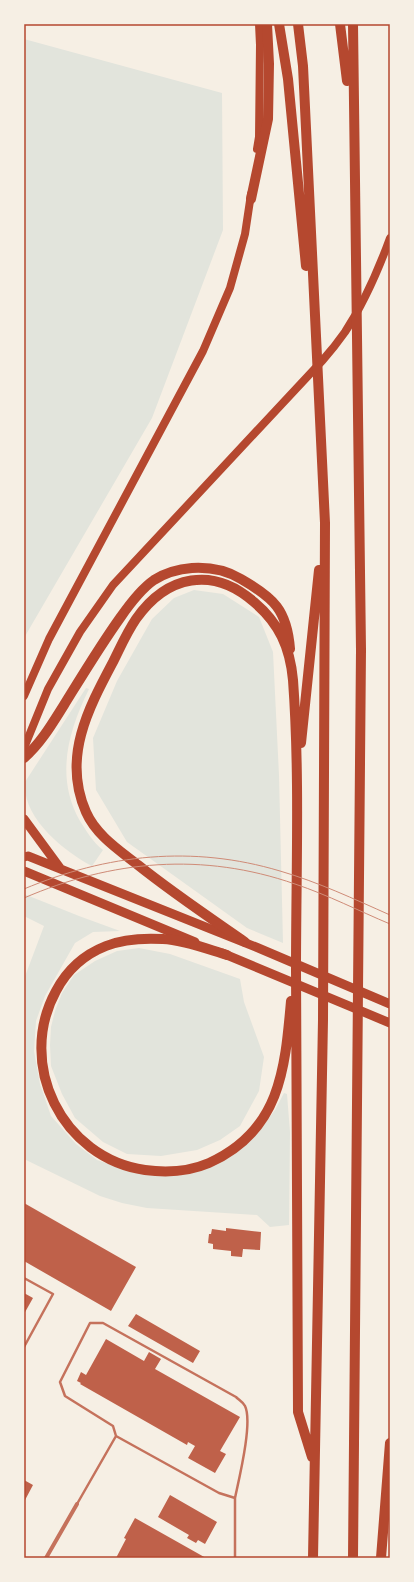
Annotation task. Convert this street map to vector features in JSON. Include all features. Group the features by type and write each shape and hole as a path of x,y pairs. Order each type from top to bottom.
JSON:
{"highway":[{"path":"251,199 268,119 269,64 267,24"},
{"path":"279,24 288,79 319,399"},
{"path":"298,24 303,66 325,522 323,997 312,1558"},
{"path":"340,24 353,125"},
{"path":"352,24 358,339 361,650 353,1558"},
{"path":"297,783 306,687 325,522"},
{"path":"24,758 41,741 113,627 128,607 154,580 167,573 186,569 202,567 219,570 237,576 252,585 266,595 280,609 289,630 297,783 296,927 298,1412 314,1465"},
{"path":"245,942 170,891 111,844 100,833 86,812 81,797 76,774 77,750 80,735 90,710 134,622 155,598 178,584 193,579 213,580 230,586 243,593 269,616 284,640 291,660"},
{"path":"24,819 61,869"},
{"path":"24,857 28,856 245,942 390,1004"},
{"path":"24,872 390,1023"},
{"path":"227,955 166,939 118,942 105,946 78,962 68,971 59,985 46,1011 42,1027 41,1048 45,1080 56,1108 64,1120 75,1134 105,1157 134,1169 168,1172 188,1170 224,1156 237,1147 252,1133 265,1116 274,1099 287,1050 296,927"},
{"path":"381,1558 387,1530 390,1443"}],"main road":[{"path":"24,696 50,639 203,351 230,288 245,234 259,137 259,24"},
{"path":"24,748 48,689 80,632 113,585 291,396 345,333 364,301 390,238"}],"street":[{"path":"46,1558 77,1504"}],"lane":[{"path":"24,1278 53,1294 24,1347"},
{"path":"235,1498 219,1493 116,1436 113,1426 64,1396 60,1382 90,1323 102,1323 230,1394 242,1402 245,1406 248,1422 235,1498 236,1558"},
{"path":"77,1504 116,1436"}],"shaded area":[{"path":"24,39 222,93 223,230 152,418 24,638"},
{"path":"194,590 223,594 259,617 273,652 279,775 283,943 247,928 127,842 96,790 93,738 117,681 152,619 174,598"},
{"path":"86,688 89,689 70,738 66,771 72,804 80,821 88,833 103,850 92,866 69,852 47,832 37,820 30,808 26,795 25,782"},
{"path":"24,894 120,931 93,932 75,943 45,996 36,1021 34,1051 40,1084 51,1116 76,1144 97,1160 132,1172 152,1175 179,1176 256,1135 275,1110 284,1093 287,1094 290,1132 289,1225 270,1227 257,1215 147,1208 122,1203 100,1196 24,1159 24,979 44,926 24,916"},
{"path":"139,948 170,954 240,979 244,1002 264,1057 259,1091 240,1126 220,1140 197,1150 161,1156 127,1154 103,1142 75,1118 62,1094 51,1066 51,1027 55,1011 62,993 74,975 95,961 117,951"}],"building":[{"path":"24,1203 136,1267 111,1311 24,1261"},
{"path":"226,1228 261,1232 260,1250 243,1249 242,1257 231,1256 231,1251 213,1249 213,1244 208,1243 209,1234 211,1234 212,1229 226,1231"},
{"path":"24,1293 33,1298 24,1314"},
{"path":"136,1314 200,1351 193,1363 128,1326"},
{"path":"106,1339 144,1361 149,1352 161,1359 155,1369 240,1417 220,1451 226,1454 215,1473 188,1458 195,1446 188,1442 187,1445 77,1381 81,1372 86,1375"},
{"path":"24,1480 33,1485 24,1502"},
{"path":"170,1495 217,1522 205,1544 198,1540 196,1543 187,1538 189,1535 158,1517"},
{"path":"135,1518 206,1558 116,1558 126,1539 124,1538"}],"tram line":[{"path":"24,889 55,877 119,861 150,857 183,856 215,858 247,863 294,875 336,891 390,915"},
{"path":"24,898 57,885 91,875 124,868 192,864 226,867 261,874 295,884 390,924"}]}
